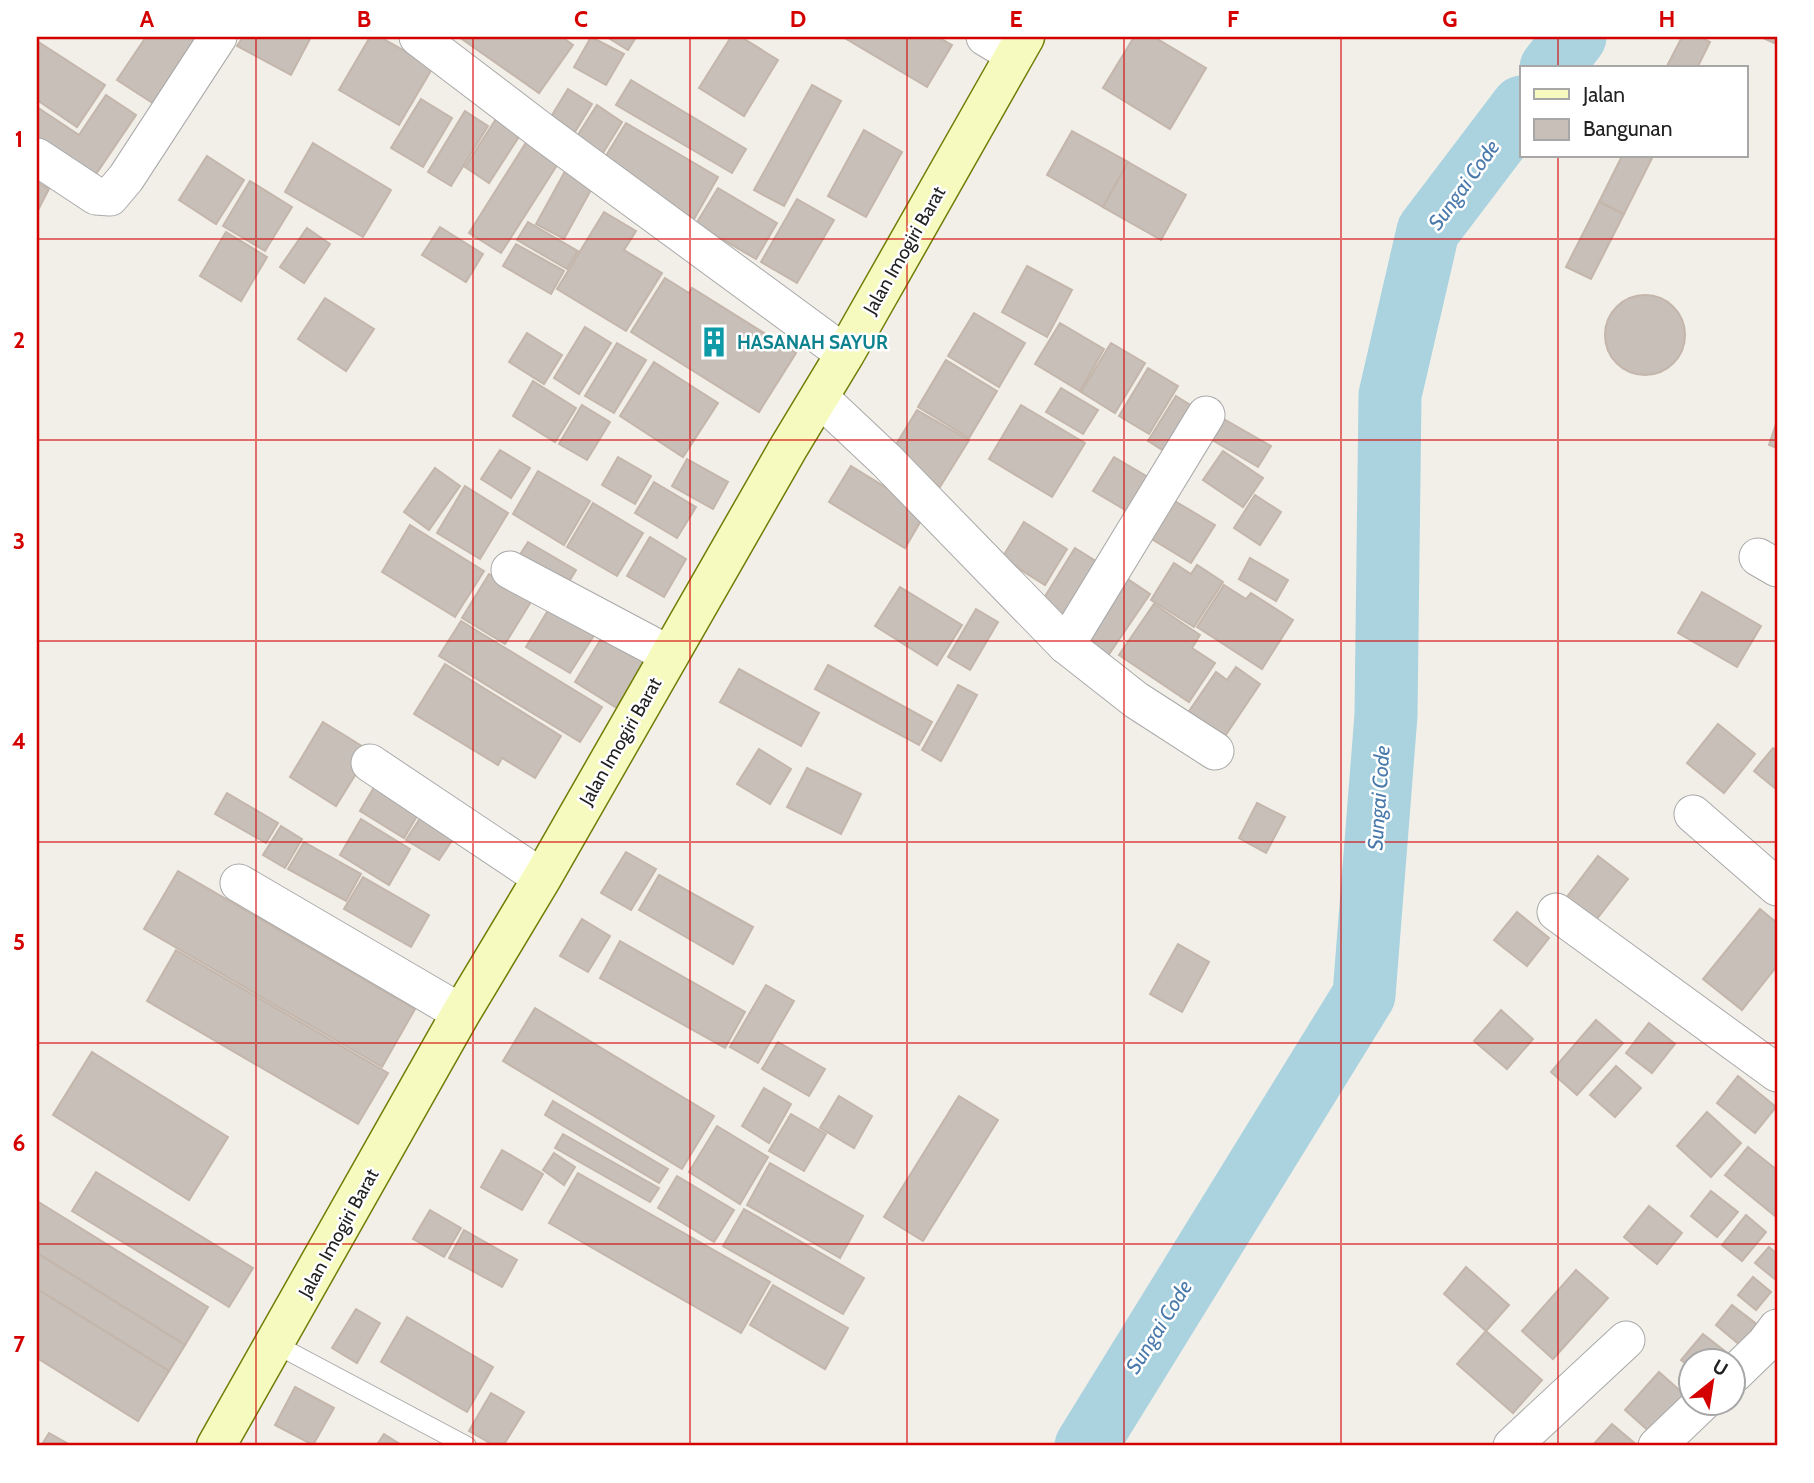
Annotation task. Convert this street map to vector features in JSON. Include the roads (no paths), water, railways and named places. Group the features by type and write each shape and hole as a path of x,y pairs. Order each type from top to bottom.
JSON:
{"main road":[{"name":"Jalan Imogiri Barat","path":"216,1446 461,1013 845,354 1008,43"}],"street":[{"path":"37,157 96,196 110,197 126,178 218,37"},
{"path":"418,37 555,142 845,354"},
{"path":"820,397 886,460 1066,645 1136,700 1215,751"},
{"path":"1066,645 1206,415"},
{"path":"510,570 670,654"},
{"path":"370,762 542,878"},
{"path":"1693,814 1777,887"},
{"path":"239,883 461,1013"},
{"path":"1556,912 1777,1073"},
{"path":"1748,1360 1777,1328"},
{"path":"1512,1446 1626,1340"},
{"path":"1657,1446 1688,1416"}],"lane":[{"path":"275,1344 467,1446"}],"waterway":[{"name":"Sungai Code","path":"1553,66 1575,37"},
{"name":"Sungai Code","path":"1086,1446 1364,995 1386,715 1390,395 1428,231 1520,110"}],"place":[{"name":"HASANAH SAYUR","path":"714,342"}]}
